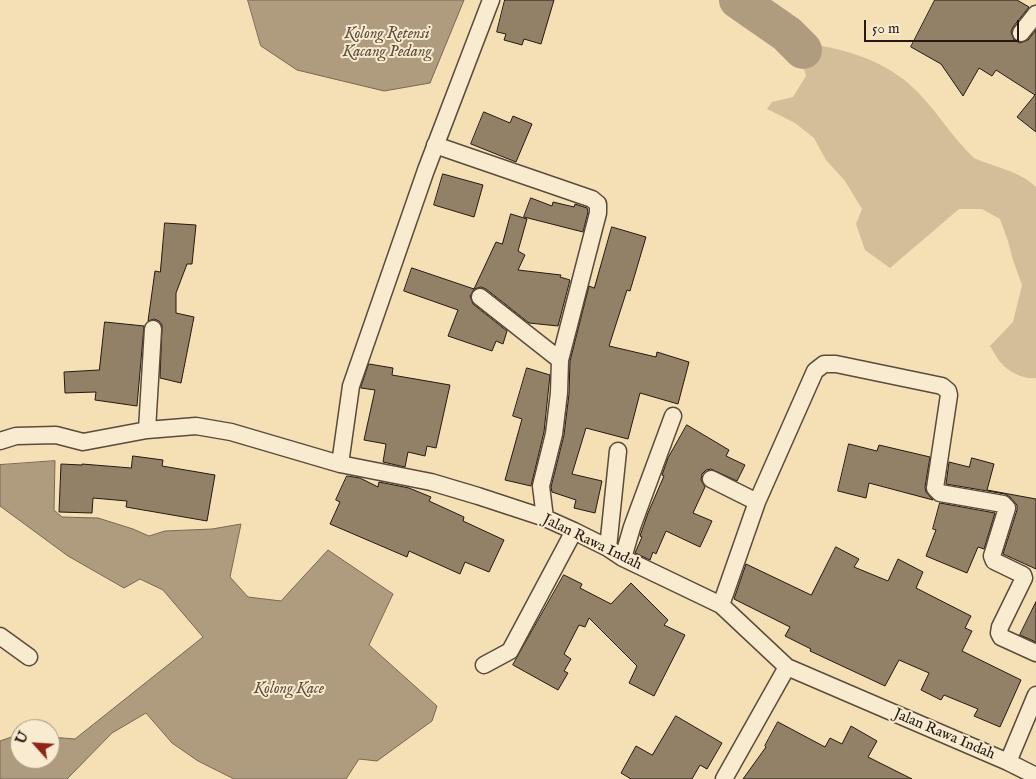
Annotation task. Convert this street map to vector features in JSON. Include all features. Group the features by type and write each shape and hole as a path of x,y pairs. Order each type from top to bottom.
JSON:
{"street":[{"path":"340,464 352,386 435,145 491,0"},
{"path":"1021,33 1036,14"},
{"path":"435,145 592,199 598,204 560,360 559,393 554,434 541,486 545,518"},
{"path":"480,297 560,360"},
{"path":"147,430 153,329"},
{"path":"721,605 757,502 815,371 824,364 836,364 945,388 950,395 935,488 940,493 1003,504 1007,508 992,556 994,561 1023,575 1024,578 1000,627 999,633 1001,637 1036,653"},
{"path":"623,558 632,527 673,416"},
{"name":"Jalan Rawa Indah","path":"0,441 16,436 56,435 83,442 147,430 196,426 231,432 340,464 431,482 545,518 721,605 787,668 1008,762 1036,776"},
{"path":"608,548 618,451"},
{"path":"710,479 757,502"},
{"path":"484,665 510,651 574,531"},
{"path":"0,636 29,657"},
{"path":"724,779 787,668"},
{"path":"1008,762 1036,695"}],"shaded area":[{"path":"810,44 849,52 886,68 908,83 926,101 974,158 1014,173 1036,187 1036,378 1022,377 1009,370 1000,362 990,346 1013,322 1022,285 1000,219 982,209 959,209 890,268 865,250 856,224 862,209 845,181 826,160 814,138 795,123 767,109 772,102 793,97 806,76 799,53"}],"water":[{"name":"Kolong Retensi Kacang Pedang","path":"248,0 464,0 430,83 384,91 297,70 261,46"},
{"name":"Kolong Kace","path":"55,461 54,510 62,517 98,518 149,536 165,531 212,529 241,524 230,577 248,597 281,601 328,550 393,594 369,645 437,706 432,721 377,761 359,759 346,779 234,779 198,761 172,743 146,713 112,733 67,779 0,779 0,741 10,738 10,769 60,769 60,738 75,739 203,637 163,590 140,579 124,588 68,556 0,506 0,465"}],"building":[{"path":"505,0 554,0 541,44 524,39 522,45 504,40 506,34 497,32"},
{"path":"935,0 1017,0 1029,7 1011,32 1014,40 1020,43 1028,40 1036,30 1036,132 1017,117 1035,95 996,70 992,76 979,68 963,96 941,64 911,47"},
{"path":"484,112 510,123 513,116 532,124 516,162 471,144"},
{"path":"443,174 483,185 474,217 434,205"},
{"path":"531,198 552,206 553,202 574,207 575,204 587,208 588,212 583,232 524,217"},
{"path":"511,214 527,219 518,251 525,255 518,270 561,275 560,277 570,280 558,326 529,323 486,289 481,287 474,289 496,242 502,244"},
{"path":"165,223 196,225 192,264 187,264 176,293 176,313 194,317 181,383 160,378 162,325 154,319 148,321 155,271 160,272"},
{"path":"612,227 646,237 630,291 627,290 609,346 656,357 657,352 689,362 678,404 640,393 628,439 586,428 572,474 602,481 595,513 574,508 576,500 552,492 551,487 564,435 569,394 570,361 589,286 594,288"},
{"path":"412,268 474,289 470,296 473,304 507,331 503,344 496,341 492,351 448,336 458,310 404,291"},
{"path":"105,322 144,326 137,406 95,400 96,392 65,393 64,372 99,370"},
{"path":"369,364 393,368 392,375 450,385 436,448 427,446 425,456 408,452 405,467 383,462 386,444 364,440 375,390 361,388"},
{"path":"527,368 550,375 544,432 531,486 505,480 522,419 513,416"},
{"path":"687,425 729,450 726,456 745,465 737,481 711,469 706,470 702,474 701,480 705,487 693,513 712,521 700,547 666,531 656,554 653,552 650,560 635,553 642,537 640,536 648,513 664,476 662,475 668,458"},
{"path":"849,444 877,451 879,445 930,457 925,487 926,492 933,500 869,483 866,498 838,491"},
{"path":"133,456 163,460 162,466 215,475 207,521 126,507 127,501 93,498 92,513 59,512 61,464 131,468"},
{"path":"972,458 994,464 987,490 1036,499 1036,569 1003,554 1017,510 1017,505 1010,497 1005,494 946,484 949,462 969,467"},
{"path":"347,476 360,478 378,487 379,482 409,488 431,497 429,501 464,517 463,521 504,540 489,572 465,562 460,574 409,551 407,557 330,524 340,502 336,500"},
{"path":"940,503 995,513 984,549 978,547 967,573 926,556 936,530 933,529"},
{"path":"836,547 859,559 854,567 888,581 898,559 923,572 916,588 971,616 965,628 972,631 962,651 1021,680 1000,727 974,716 978,709 944,695 941,700 921,690 929,673 899,660 885,686 810,651 811,649 785,636 790,627 734,599 746,564 811,595"},
{"path":"564,575 582,584 580,588 611,604 631,583 668,620 664,625 685,635 654,696 629,683 637,666 589,618 585,627 579,625 564,654 571,659 564,671 568,673 558,690 513,665"},
{"path":"1036,602 1036,642 1020,635"},
{"path":"676,716 722,743 707,769 700,765 692,779 631,779 621,773 636,746 652,755"},
{"path":"778,722 825,747 830,738 842,744 851,726 877,741 868,757 912,779 743,779 766,747"}],"waterway":[{"path":"738,0 787,34 803,50"}]}
